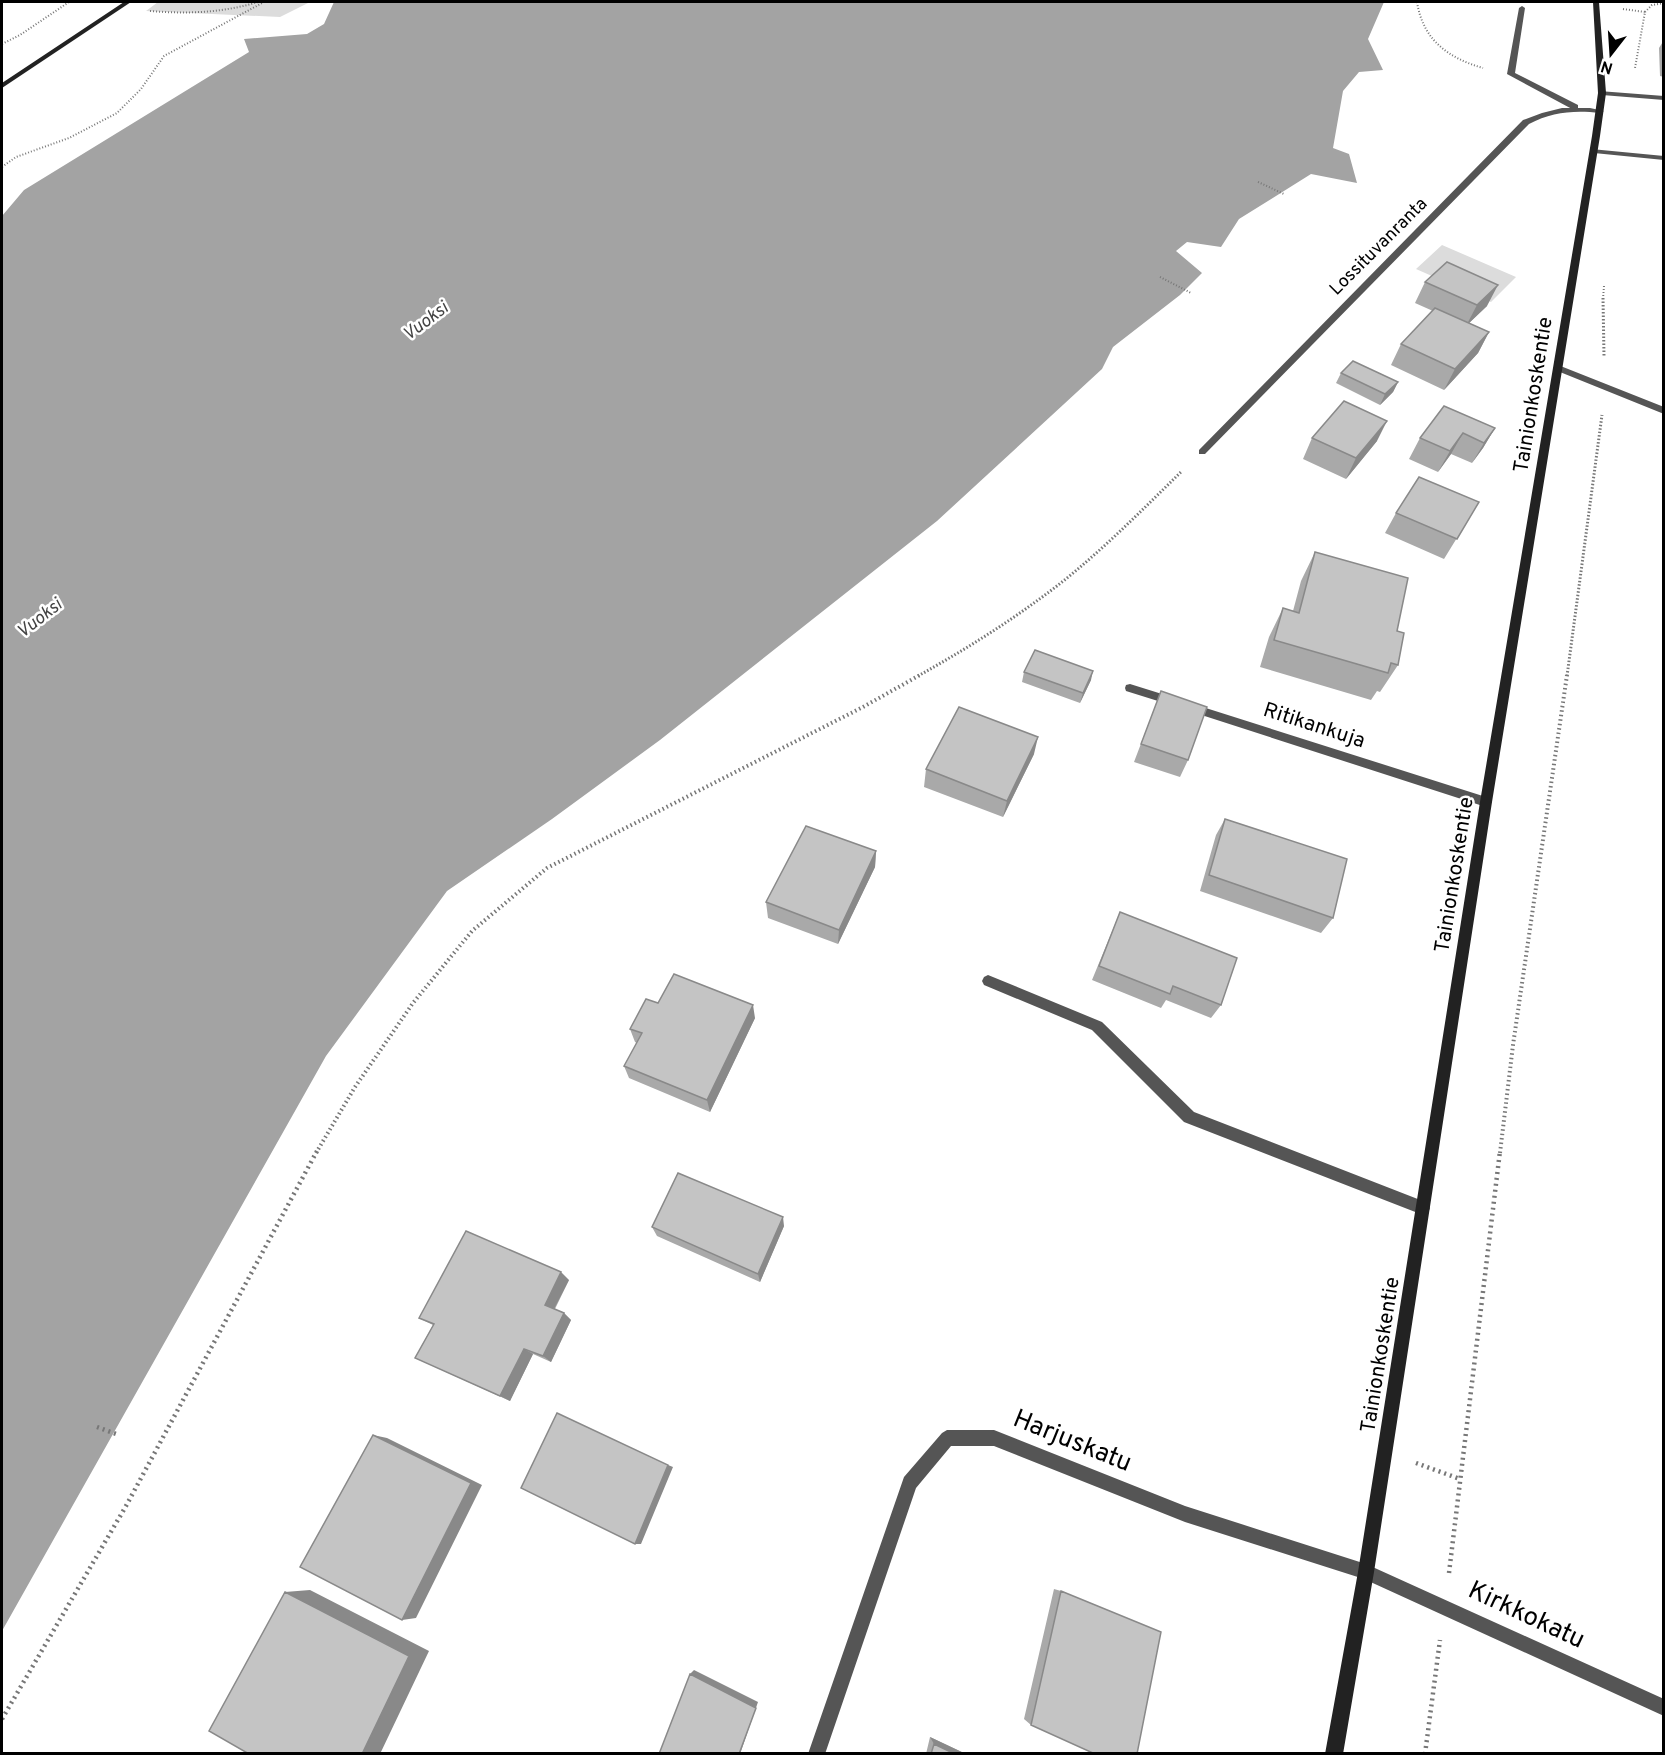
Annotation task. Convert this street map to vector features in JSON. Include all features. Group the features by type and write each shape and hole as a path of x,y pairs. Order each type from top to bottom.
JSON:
{"street":[{"path":"2,86 128,2"},
{"name":"Tainionkoskentie","path":"1334,1754 1366,1572 1486,802 1594,151 1602,93 1596,2"},
{"path":"1522,8 1511,74 1575,107"},
{"path":"1602,93 1664,98"},
{"name":"Lossituvanranta","path":"1202,452 1520,128 1543,113 1575,107 1599,111"},
{"path":"1594,151 1664,158"},
{"path":"1558,368 1664,411"},
{"name":"Ritikankuja","path":"1130,688 1486,802"},
{"path":"988,981 1097,1026 1189,1118 1423,1208"},
{"name":"Harjuskatu","path":"816,1754 910,1483 947,1438 994,1438 1185,1514 1366,1572"},
{"name":"Kirkkokatu","path":"1366,1572 1664,1708"}],"path":[{"path":"2,44 20,35 69,2"},
{"path":"146,11 216,13 237,10 262,2"},
{"path":"2,167 16,157 69,138 117,113 141,89 165,56 262,2"},
{"path":"1417,2 1425,29 1444,54 1458,61 1511,74"},
{"path":"1645,12 1652,5 1664,3"},
{"path":"1258,182 1284,194"},
{"path":"1160,277 1191,293"},
{"path":"1425,1754 1513,1046 1562,711 1605,388 1602,309 1605,278"},
{"path":"2,1719 126,1506 298,1184 354,1087 412,1003 472,931 547,868 863,707 964,649 1048,592 1125,528 1202,452"},
{"path":"97,1427 119,1435"},
{"path":"1385,1451 1460,1479"}],"shaded area":[{"path":"158,2 310,2 280,17 146,11"},
{"path":"1442,245 1516,277 1491,302 1416,269"}],"water":[{"name":"Vuoksi","path":"334,2 1384,2 1368,39 1383,70 1359,72 1343,91 1333,148 1349,154 1357,183 1311,174 1239,219 1221,247 1187,242 1176,251 1202,273 1180,295 1113,347 1102,369 937,521 660,740 552,819 447,891 326,1056 2,1631 2,216 24,190 249,52 244,39 307,34 324,24"}],"building":[{"path":"1447,262 1498,285 1477,305 1425,282"},
{"path":"1435,308 1489,332 1455,369 1401,344"},
{"path":"1353,361 1398,382 1385,394 1341,373"},
{"path":"1344,401 1387,421 1356,458 1312,438"},
{"path":"1444,406 1495,428 1484,443 1463,433 1450,451 1420,438"},
{"path":"1419,477 1479,502 1457,539 1396,513"},
{"path":"1315,552 1408,578 1397,631 1404,633 1398,665 1391,663 1388,673 1274,640 1283,608 1299,613"},
{"path":"1035,650 1093,671 1083,693 1024,672"},
{"path":"1161,691 1207,707 1188,760 1141,744"},
{"path":"959,707 1038,737 1007,801 926,769"},
{"path":"1225,819 1347,859 1333,918 1209,875"},
{"path":"806,826 876,851 839,930 766,902"},
{"path":"1120,912 1237,958 1221,1005 1173,986 1170,994 1099,966"},
{"path":"674,974 753,1005 707,1100 624,1066 642,1033 630,1029 646,999 658,1003"},
{"path":"678,1173 783,1217 758,1274 652,1227"},
{"path":"466,1231 561,1272 545,1305 564,1313 543,1356 524,1349 500,1396 415,1358 434,1324 419,1318"},
{"path":"557,1413 668,1465 635,1544 521,1488"},
{"path":"373,1435 471,1483 402,1620 300,1567"},
{"path":"1061,1591 1161,1632 1137,1754 1095,1754 1031,1725"},
{"path":"285,1592 409,1656 362,1754 249,1754 209,1731"},
{"path":"690,1674 756,1708 739,1754 659,1754"},
{"path":"934,1744 955,1754 931,1754"}]}
